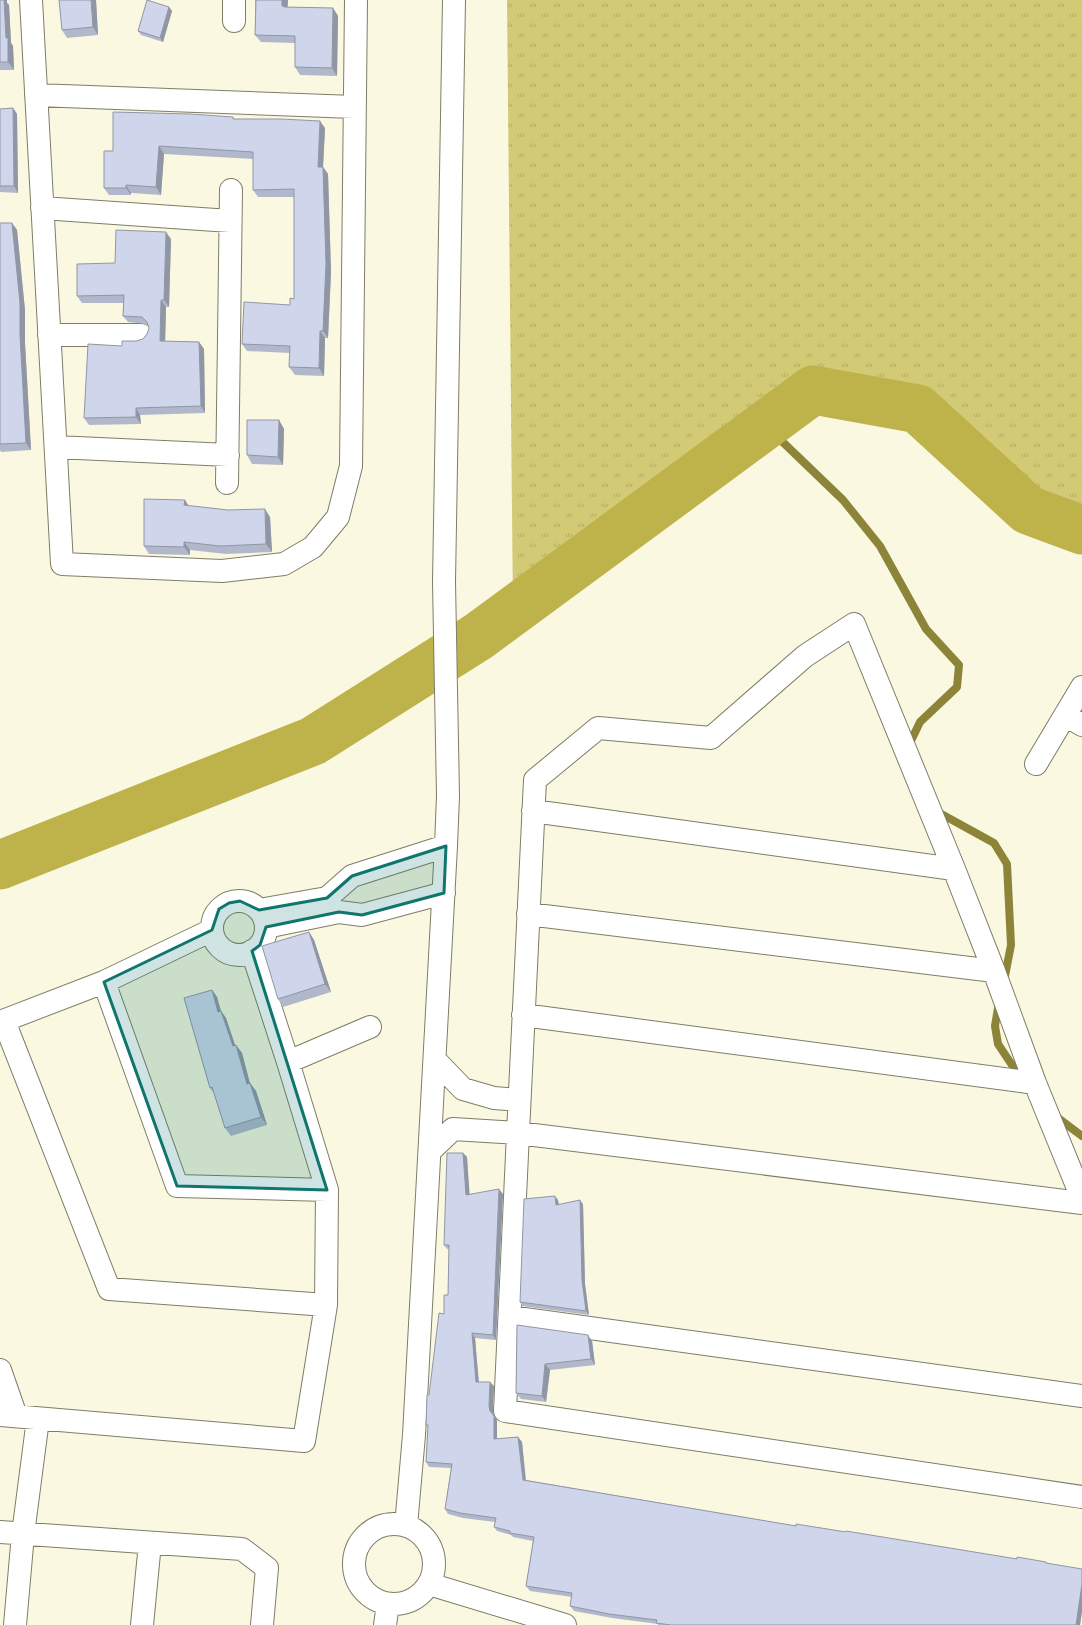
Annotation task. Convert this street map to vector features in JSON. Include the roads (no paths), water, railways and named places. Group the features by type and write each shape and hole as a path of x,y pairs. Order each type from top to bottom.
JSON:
{"street":[{"path":"31,0 62,564 222,571 284,564 313,547 338,516 351,466 356,0"},
{"path":"406,1526 414,1435 448,796 444,582 454,0"},
{"path":"36,95 354,107"},
{"path":"227,483 231,190"},
{"path":"42,208 230,221"},
{"path":"50,334 141,335"},
{"path":"56,447 228,455"},
{"path":"1082,1198 1035,1083 994,971 954,869 854,624 805,656 711,738 598,728 535,780 519,1100 506,1411 1082,1497"},
{"path":"1036,764 1074,720 1082,687"},
{"path":"533,811 954,869"},
{"path":"262,918 327,898 352,876 446,846"},
{"path":"262,918 340,912 362,915 444,893"},
{"path":"240,901 251,904 262,918 264,937 260,945 252,951 242,955 231,954 222,949 215,940 212,930 214,919 219,909 229,903 240,901"},
{"path":"528,914 994,971"},
{"path":"212,930 104,982 2,1021 109,1289 326,1305"},
{"path":"0,1370 8,1415 38,1419 304,1441 326,1305 327,1190 252,951"},
{"path":"104,982 177,1186 327,1190"},
{"path":"523,1015 1035,1083"},
{"path":"288,1062 370,1027"},
{"path":"435,1060 463,1089 494,1098 519,1100"},
{"path":"430,1151 453,1129 518,1133 1082,1202"},
{"path":"510,1317 1082,1396"},
{"path":"15,1625 23,1534 38,1419"},
{"path":"391,1524 406,1526 421,1535 431,1550 434,1567 429,1584 418,1597 402,1604 388,1604 374,1600 363,1591 356,1579 353,1565 356,1550 364,1537 376,1528 391,1524"},
{"path":"0,1532 242,1549 267,1568 262,1625"},
{"path":"142,1625 150,1543"},
{"path":"429,1584 565,1625"},
{"path":"385,1625 388,1604"}],"waterway":[{"path":"0,865 313,741 479,636 813,390 918,409 1028,510 1082,530"},
{"path":"765,425 843,500 880,546 926,629 959,665 957,687 920,722 908,747"},
{"path":"934,810 994,843 1007,864 1011,945 1004,981"},
{"path":"999,1002 995,1026 998,1044 1020,1077"},
{"path":"1054,1115 1082,1136"}]}
